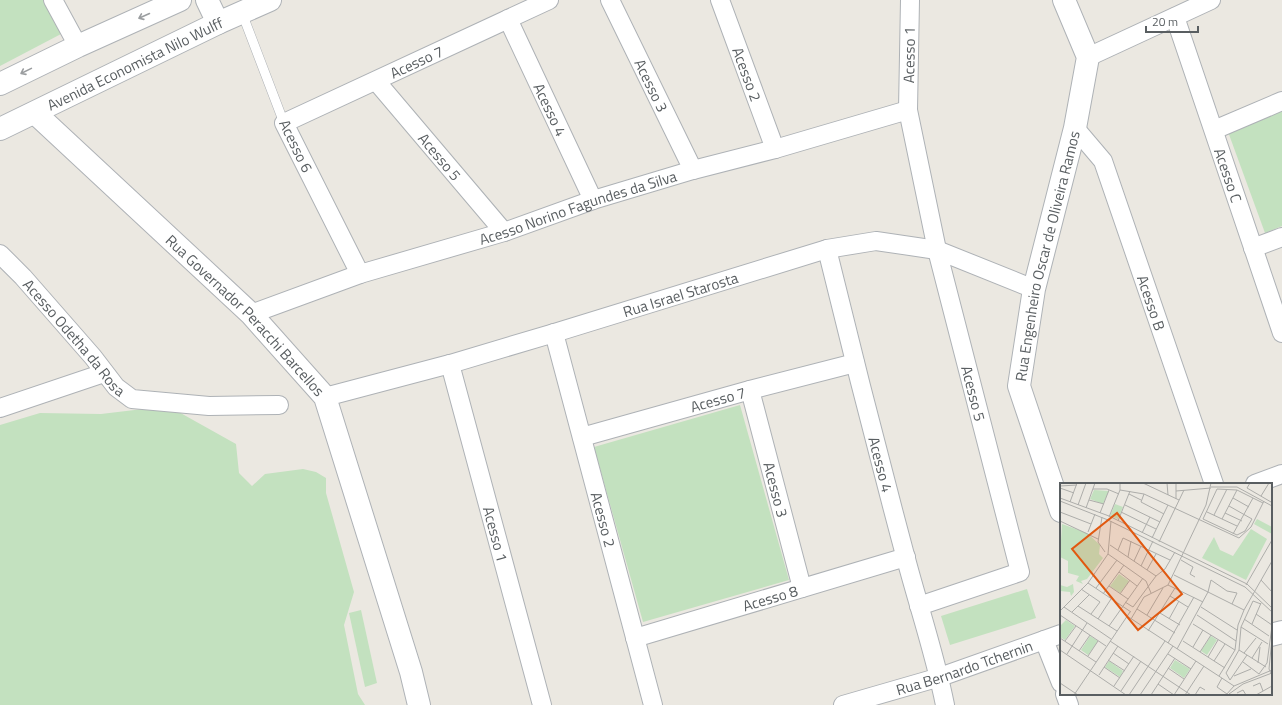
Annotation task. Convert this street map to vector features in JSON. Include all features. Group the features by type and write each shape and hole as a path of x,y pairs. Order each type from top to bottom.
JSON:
{"street":[{"path":"54,0 78,46"},
{"path":"0,84 78,46 180,0"},
{"path":"207,0 218,23"},
{"name":"Avenida Economista Nilo Wulff","path":"0,129 218,23 270,0"},
{"name":"Acesso 7","path":"284,123 549,0"},
{"name":"Acesso 3","path":"610,0 693,170"},
{"name":"Acesso 2","path":"720,0 774,149"},
{"name":"Acesso 1","path":"908,110 910,0"},
{"path":"1064,0 1088,57 1211,0"},
{"name":"Acesso C","path":"1175,17 1282,333"},
{"name":"Acesso 4","path":"508,19 593,200"},
{"name":"Rua Engenheiro Oscar de Oliveira Ramos","path":"1060,508 1020,386 1034,289 1075,128 1088,57"},
{"name":"Acesso 5","path":"376,81 504,232"},
{"path":"1214,130 1282,102"},
{"name":"Acesso Norino Fagundes da Silva","path":"250,314 360,274 504,232 593,200 693,170 774,149 908,110"},
{"name":"Acesso 5","path":"908,110 937,250 1020,572 919,606"},
{"name":"Rua Governador Peracchi Barcellos","path":"35,113 250,314 325,397 411,672 419,705"},
{"name":"Acesso 6","path":"284,123 360,274"},
{"name":"Acesso B","path":"1075,128 1103,161 1214,483"},
{"path":"1253,248 1282,237"},
{"name":"Rua Israel Starosta","path":"325,397 450,364 827,249 876,241 937,250 1034,289"},
{"name":"Acesso 4","path":"827,249 854,363 919,606 940,677"},
{"name":"Acesso Odetha da Rosa","path":"0,254 23,276 93,357 116,387 132,399 209,406 279,406"},
{"name":"Acesso 2","path":"554,333 634,638 654,705"},
{"name":"Acesso 7","path":"582,438 750,390 854,363"},
{"name":"Acesso 1","path":"450,364 542,705"},
{"path":"0,408 104,373"},
{"name":"Acesso 3","path":"750,390 802,588"},
{"path":"1258,483 1282,474"},
{"name":"Acesso 8","path":"634,638 906,557"},
{"path":"1272,635 1282,632"},
{"path":"1053,637 1060,664"},
{"name":"Rua Bernardo Tchernin","path":"843,705 940,677 1053,637"},
{"path":"940,677 945,705"}],"lane":[{"name":"Acesso 6","path":"242,13 284,123"}],"green space":[{"path":"0,0 43,0 61,34 0,66"},
{"path":"1282,109 1282,226 1265,233 1227,129"},
{"path":"740,405 789,580 643,622 594,447"},
{"path":"168,406 236,444 239,473 252,486 265,474 303,469 316,472 326,478 326,493 354,592 344,625 358,694 365,705 0,705 0,425 40,413 101,414"},
{"path":"1027,589 1036,618 950,645 941,616"},
{"path":"361,610 377,683 365,687 349,613"}]}
